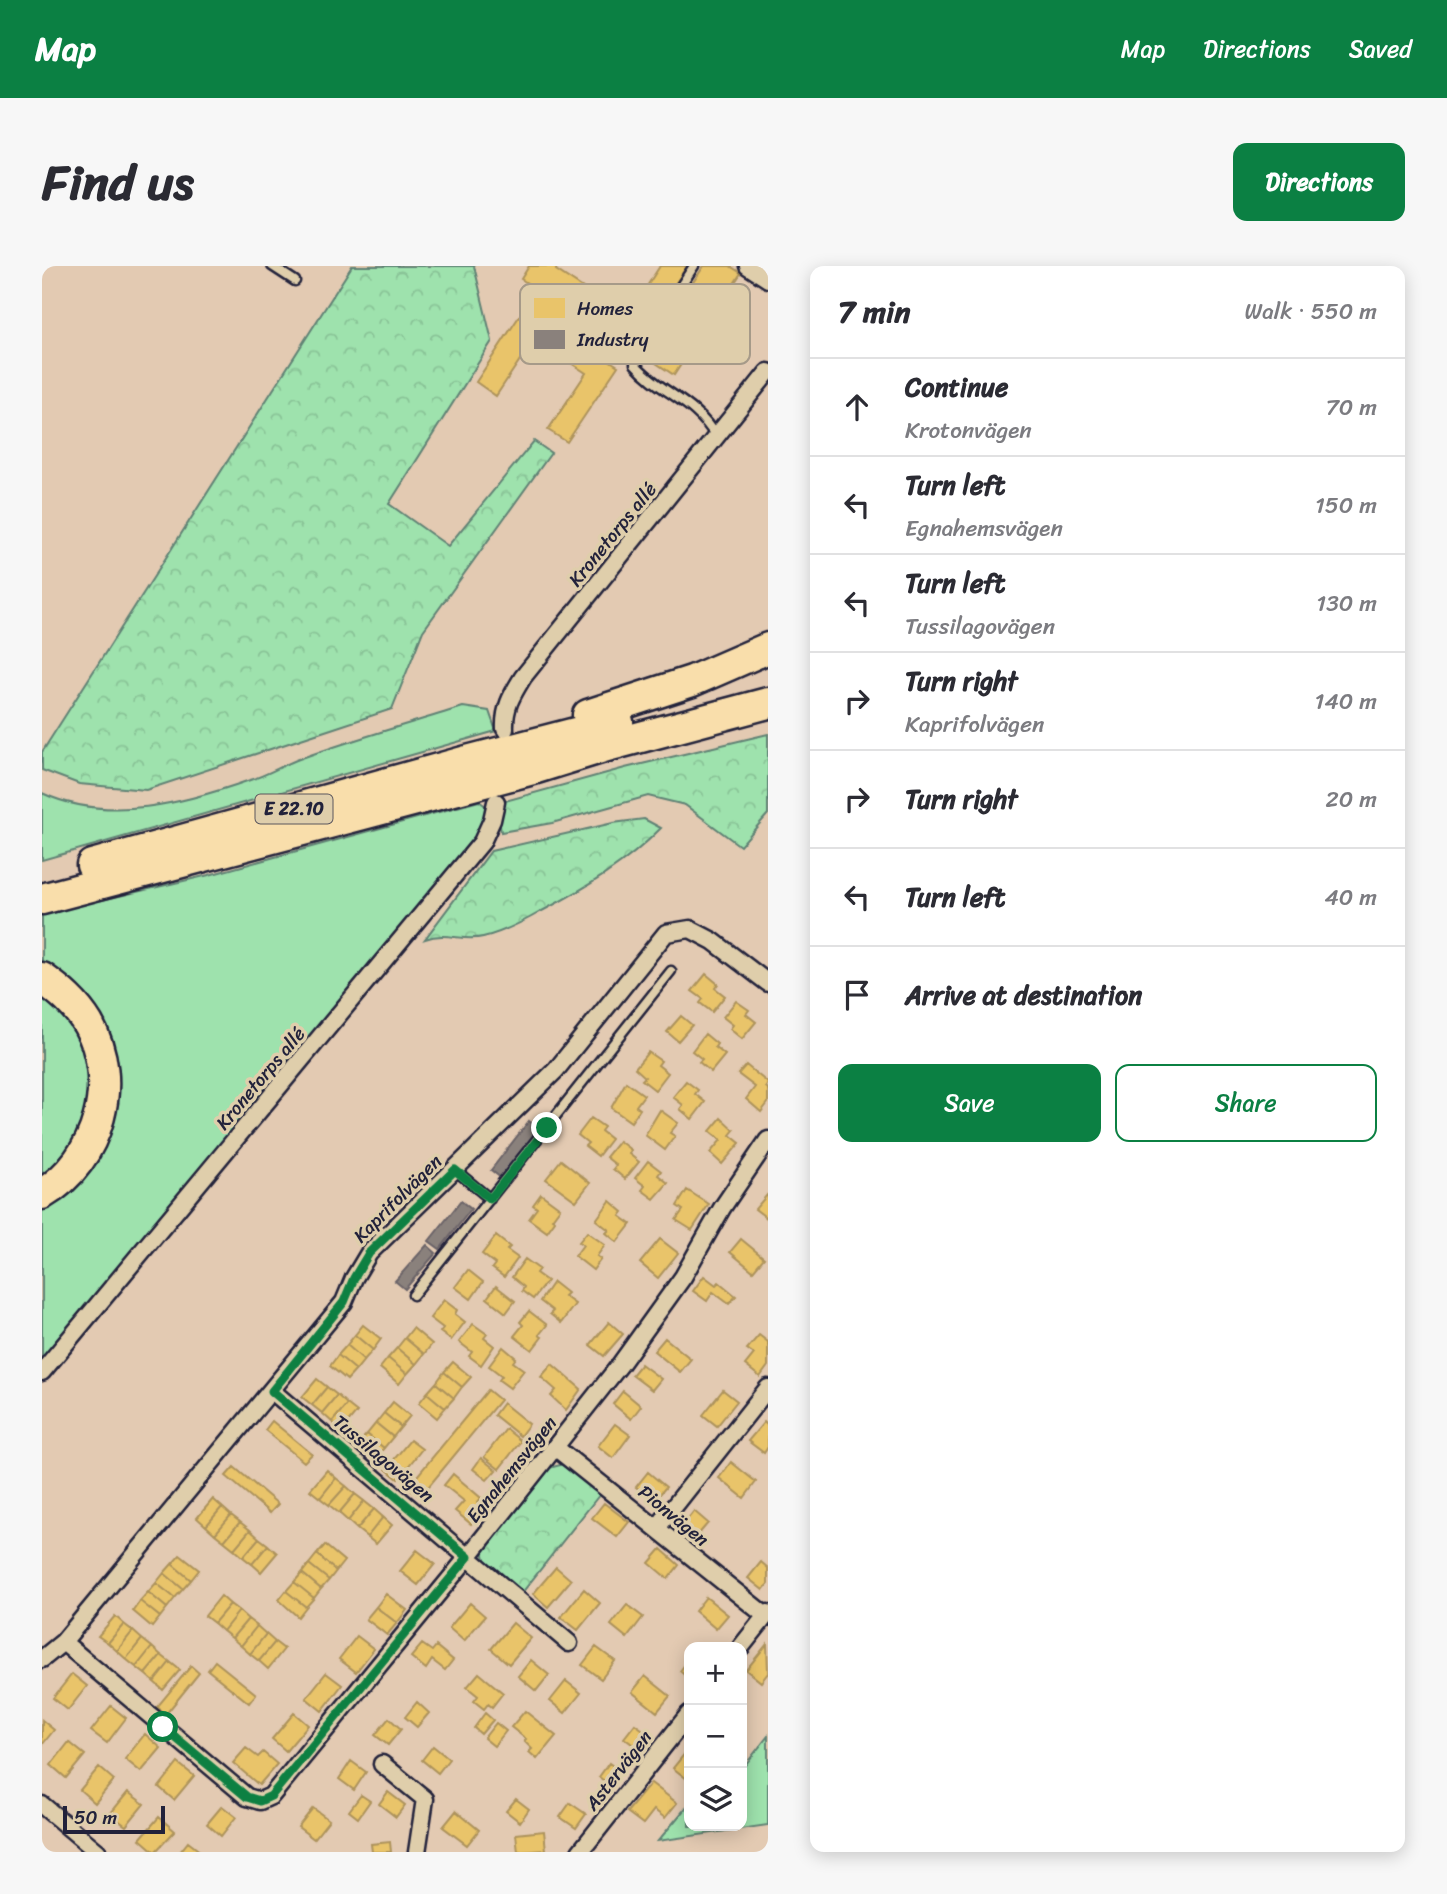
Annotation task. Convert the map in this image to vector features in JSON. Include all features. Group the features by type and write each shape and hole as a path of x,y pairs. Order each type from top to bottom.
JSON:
{"highway":[{"path":"467,761 519,738 692,681 768,648"},
{"name":"E 22.10","path":"42,880 467,761 768,684"},
{"name":"E 22.10","path":"42,899 533,769 607,746 768,703"},
{"path":"533,769 631,752 768,719"},
{"path":"42,978 74,1005 87,1023 98,1046 104,1073 103,1099 87,1149 69,1173 42,1194"}],"street":[{"path":"748,266 768,279"},
{"name":"Kronetorps allé","path":"505,729 507,706 523,677 768,372"},
{"name":"Kronetorps allé","path":"42,1372 482,842 492,820 496,802"},
{"name":"Kaprifolvägen","path":"42,1659 63,1642 344,1302 369,1253 556,1070 666,933 690,929 713,941 768,983"},
{"name":"Egnahemsvägen","path":"63,1642 247,1797 260,1801 271,1796 282,1786 556,1448 683,1278 722,1208 768,1140"},
{"path":"657,1528 768,1388"},
{"name":"Tussilagovägen","path":"272,1391 569,1643"},
{"name":"Pionvägen","path":"556,1448 767,1614"},
{"path":"745,1642 767,1614"},
{"name":"Astervägen","path":"580,1852 684,1720"},
{"path":"382,1764 425,1799 416,1852"},
{"path":"42,1805 98,1852"}],"lane":[{"path":"272,266 295,281"},
{"path":"682,284 694,266"},
{"path":"635,364 708,422 716,438"},
{"path":"413,1295 671,971"},
{"path":"455,1170 490,1199"}],"green space":[{"path":"352,266 474,266 492,341 389,504 448,546 534,441 551,453 423,631 392,709 146,790 79,784 42,770 42,752"},
{"path":"463,707 489,711 496,731 42,860 42,793 67,802 120,809 173,802 256,778 319,752"},
{"path":"768,734 768,814 740,846 685,805 648,796 552,823 501,832 498,814 505,801 625,768"},
{"path":"479,801 487,807 474,840 42,1363 42,1202 112,1090 42,968 42,914 209,875"},
{"path":"644,819 661,828 648,841 590,884 521,923 491,935 475,938 440,936 425,939 491,851 613,823"},
{"path":"42,985 91,1046 92,1119 42,1186"},
{"path":"564,1464 600,1494 521,1594 486,1565 483,1549 549,1468"},
{"path":"768,1736 768,1825 747,1828 747,1763"},
{"path":"684,1810 684,1831 727,1831 658,1841"}],"building: Homes":[{"path":"529,266 557,266 556,270 577,284 529,284 521,279"},
{"path":"660,266 687,266 675,284 648,284"},
{"path":"704,266 730,266 741,273 734,284 692,284"},
{"path":"520,315 520,360 496,396 476,382"},
{"path":"572,364 618,366 567,442 548,430 586,373"},
{"path":"658,364 681,364 674,375"},
{"path":"706,974 718,984 715,988 725,996 712,1012 700,1003 703,999 692,991"},
{"path":"736,1001 749,1010 746,1014 756,1022 742,1039 730,1029 733,1025 723,1017"},
{"path":"681,1016 692,1025 678,1041 667,1032"},
{"path":"705,1034 725,1055 711,1072 699,1062 702,1059 692,1051"},
{"path":"648,1052 661,1061 658,1065 668,1073 655,1090 642,1080 645,1077 635,1068"},
{"path":"746,1065 768,1083 768,1103 761,1112 746,1099 755,1087 738,1074"},
{"path":"686,1081 698,1090 695,1094 705,1102 692,1119 680,1109 683,1105 673,1097"},
{"path":"626,1082 644,1095 636,1106 640,1109 631,1122 611,1108"},
{"path":"660,1110 678,1123 670,1133 675,1136 665,1150 645,1135"},
{"path":"591,1118 604,1127 601,1131 611,1139 598,1156 585,1146 588,1143 578,1135"},
{"path":"721,1118 734,1130 730,1135 740,1143 722,1164 710,1153 721,1140 710,1131"},
{"path":"619,1141 631,1150 629,1154 639,1162 625,1179 613,1169 616,1165 606,1157"},
{"path":"561,1160 590,1183 576,1201 546,1179"},
{"path":"648,1161 661,1171 658,1175 668,1183 654,1199 642,1190 645,1186 635,1178"},
{"path":"687,1190 709,1204 692,1230 676,1220 683,1210 677,1206"},
{"path":"541,1194 560,1208 547,1232 529,1219 537,1208 533,1205"},
{"path":"768,1196 768,1219 755,1209"},
{"path":"610,1201 623,1212 620,1216 631,1224 617,1242 606,1233 609,1230 596,1220"},
{"path":"587,1232 605,1245 597,1256 601,1259 593,1270 575,1256 583,1245 579,1242"},
{"path":"496,1236 510,1247 507,1250 518,1258 504,1277 492,1268 495,1264 482,1254"},
{"path":"660,1239 678,1253 658,1278 640,1263"},
{"path":"741,1239 764,1258 753,1271 730,1252"},
{"path":"525,1259 539,1269 536,1273 547,1281 533,1299 522,1291 524,1287 512,1277"},
{"path":"468,1270 483,1282 471,1299 455,1287"},
{"path":"704,1276 716,1285 719,1282 736,1296 729,1304 713,1292 707,1301 693,1291"},
{"path":"553,1282 567,1293 564,1296 575,1304 561,1323 550,1314 553,1311 540,1301"},
{"path":"496,1286 515,1301 506,1313 487,1298"},
{"path":"444,1300 457,1310 455,1314 465,1322 451,1340 440,1332 443,1328 430,1318"},
{"path":"529,1311 547,1325 532,1350 514,1336"},
{"path":"609,1322 623,1334 604,1356 590,1345"},
{"path":"473,1324 487,1334 484,1338 494,1346 481,1365 469,1356 472,1352 459,1342"},
{"path":"363,1325 381,1339 373,1350 355,1335"},
{"path":"413,1328 432,1344 424,1354 405,1338"},
{"path":"355,1335 373,1350 364,1360 347,1345"},
{"path":"759,1335 768,1342 768,1366 760,1377 745,1365 754,1354 747,1349"},
{"path":"405,1338 424,1354 416,1364 397,1348"},
{"path":"665,1338 691,1359 680,1372 654,1351"},
{"path":"347,1345 364,1360 356,1370 338,1355"},
{"path":"503,1347 516,1358 513,1362 524,1370 510,1388 499,1380 502,1376 489,1366"},
{"path":"397,1348 416,1364 407,1374 388,1358"},
{"path":"338,1355 356,1370 347,1380 330,1366"},
{"path":"388,1358 407,1374 399,1384 380,1368"},
{"path":"453,1362 471,1377 462,1387 444,1372"},
{"path":"552,1364 581,1389 566,1410 551,1396 556,1390 541,1377"},
{"path":"641,1364 661,1379 652,1390 632,1375"},
{"path":"444,1372 462,1387 454,1398 436,1383"},
{"path":"317,1379 327,1387 312,1405 302,1397"},
{"path":"436,1383 454,1398 445,1408 427,1393"},
{"path":"327,1387 337,1395 322,1413 312,1405"},
{"path":"488,1390 500,1400 420,1497 408,1487"},
{"path":"723,1390 737,1401 717,1426 703,1415"},
{"path":"623,1391 641,1406 631,1419 613,1404"},
{"path":"427,1393 445,1408 437,1418 419,1403"},
{"path":"337,1395 347,1404 332,1422 322,1413"},
{"path":"393,1402 410,1416 401,1427 384,1413"},
{"path":"503,1403 529,1424 520,1436 494,1415"},
{"path":"347,1404 357,1412 342,1430 332,1422"},
{"path":"384,1413 401,1427 393,1437 376,1423"},
{"path":"272,1421 312,1454 304,1462 265,1430"},
{"path":"764,1422 768,1426 768,1447 764,1453 748,1441"},
{"path":"376,1423 393,1437 384,1448 367,1434"},
{"path":"615,1424 630,1435 613,1458 598,1446"},
{"path":"506,1429 521,1441 499,1469 484,1457"},
{"path":"367,1434 384,1448 375,1458 358,1444"},
{"path":"410,1440 422,1449 398,1479 386,1469"},
{"path":"481,1458 496,1470 487,1480 473,1469"},
{"path":"731,1462 756,1482 744,1498 719,1478"},
{"path":"234,1467 278,1504 270,1513 226,1476"},
{"path":"327,1470 336,1478 320,1498 310,1490"},
{"path":"648,1472 666,1487 654,1501 636,1487"},
{"path":"453,1474 481,1498 477,1503 483,1509 471,1524 455,1511 464,1501 444,1485"},
{"path":"336,1478 346,1486 329,1505 320,1498"},
{"path":"346,1486 355,1494 339,1513 329,1505"},
{"path":"355,1494 364,1501 348,1521 339,1513"},
{"path":"213,1499 222,1507 206,1526 197,1518"},
{"path":"364,1501 374,1509 357,1529 348,1521"},
{"path":"604,1503 629,1522 617,1537 592,1518"},
{"path":"222,1507 231,1515 215,1534 206,1526"},
{"path":"374,1509 383,1517 367,1537 357,1529"},
{"path":"694,1511 708,1523 697,1536 683,1525"},
{"path":"231,1515 240,1522 224,1541 215,1534"},
{"path":"383,1517 392,1525 376,1544 367,1537"},
{"path":"240,1522 250,1530 234,1549 224,1541"},
{"path":"250,1530 259,1538 243,1557 234,1549"},
{"path":"259,1538 268,1545 252,1564 243,1557"},
{"path":"268,1545 277,1553 261,1572 252,1564"},
{"path":"325,1545 344,1561 336,1571 317,1554"},
{"path":"661,1549 679,1565 668,1579 649,1563"},
{"path":"417,1550 435,1564 418,1585 400,1571"},
{"path":"317,1554 336,1571 329,1580 309,1564"},
{"path":"180,1555 199,1570 191,1580 172,1564"},
{"path":"761,1562 768,1568 768,1584 763,1590 748,1578"},
{"path":"172,1564 191,1580 183,1589 164,1573"},
{"path":"309,1564 329,1580 321,1589 302,1573"},
{"path":"556,1567 571,1580 548,1607 533,1594"},
{"path":"164,1573 183,1589 175,1598 156,1583"},
{"path":"302,1573 321,1589 314,1598 294,1582"},
{"path":"294,1582 314,1598 306,1607 286,1591"},
{"path":"156,1583 175,1598 167,1608 148,1592"},
{"path":"584,1589 600,1603 578,1630 561,1617"},
{"path":"286,1591 306,1607 298,1617 279,1600"},
{"path":"148,1592 167,1608 160,1617 140,1601"},
{"path":"386,1594 407,1610 397,1623 376,1607"},
{"path":"221,1596 230,1604 214,1623 205,1616"},
{"path":"706,1597 728,1615 716,1629 695,1611"},
{"path":"140,1601 160,1617 152,1627 133,1611"},
{"path":"470,1603 485,1616 464,1641 449,1628"},
{"path":"230,1604 239,1611 223,1631 214,1623"},
{"path":"627,1605 643,1617 627,1638 611,1625"},
{"path":"376,1607 397,1623 387,1635 366,1619"},
{"path":"239,1611 248,1619 232,1638 223,1631"},
{"path":"115,1616 124,1624 108,1643 98,1636"},
{"path":"248,1619 257,1626 241,1646 232,1638"},
{"path":"513,1623 531,1638 509,1664 491,1649"},
{"path":"124,1624 133,1631 117,1651 108,1643"},
{"path":"257,1626 266,1634 250,1654 241,1646"},
{"path":"133,1631 142,1639 126,1659 117,1651"},
{"path":"266,1634 275,1642 259,1661 250,1654"},
{"path":"357,1636 374,1649 356,1672 339,1659"},
{"path":"142,1639 152,1647 136,1667 126,1659"},
{"path":"275,1642 284,1649 268,1669 259,1661"},
{"path":"422,1644 432,1651 436,1646 453,1660 445,1670 432,1660 426,1669 411,1657"},
{"path":"767,1644 768,1673 761,1682 747,1669"},
{"path":"152,1647 161,1655 145,1674 136,1667"},
{"path":"596,1647 615,1661 601,1679 582,1665"},
{"path":"161,1655 170,1662 154,1682 145,1674"},
{"path":"531,1660 549,1675 536,1691 518,1676"},
{"path":"215,1661 256,1694 249,1703 208,1670"},
{"path":"170,1662 180,1670 163,1690 154,1682"},
{"path":"191,1666 199,1673 166,1714 157,1707"},
{"path":"326,1673 342,1685 322,1711 306,1698"},
{"path":"479,1673 503,1693 492,1707 488,1704 484,1709 474,1701 478,1696 467,1687"},
{"path":"72,1674 87,1686 68,1710 53,1698"},
{"path":"645,1676 670,1696 657,1712 632,1692"},
{"path":"566,1681 581,1693 565,1713 550,1701"},
{"path":"417,1702 429,1713 417,1727 405,1717"},
{"path":"111,1706 126,1718 107,1743 91,1731"},
{"path":"525,1711 556,1736 537,1759 529,1752 532,1749 524,1741 526,1739 511,1727"},
{"path":"294,1713 308,1725 286,1751 272,1739"},
{"path":"485,1713 493,1720 481,1734 474,1728"},
{"path":"389,1718 401,1729 388,1745 375,1735"},
{"path":"42,1720 54,1730 42,1745"},
{"path":"496,1723 506,1731 494,1746 484,1738"},
{"path":"635,1724 650,1735 639,1749 624,1738"},
{"path":"145,1734 161,1748 141,1772 125,1759"},
{"path":"69,1742 85,1755 66,1778 51,1765"},
{"path":"433,1746 449,1759 438,1773 422,1760"},
{"path":"246,1748 258,1757 263,1752 277,1764 259,1785 233,1763"},
{"path":"684,1754 684,1777 673,1768"},
{"path":"351,1761 366,1772 354,1790 339,1779"},
{"path":"178,1763 194,1776 174,1800 159,1787"},
{"path":"609,1763 620,1771 610,1785 599,1777"},
{"path":"99,1767 114,1780 95,1803 80,1790"},
{"path":"651,1783 677,1803 665,1818 654,1810 643,1824 627,1812"},
{"path":"128,1792 144,1804 126,1826 110,1814"},
{"path":"388,1792 405,1805 396,1817 379,1804"},
{"path":"361,1795 370,1801 358,1818 349,1811"},
{"path":"516,1799 529,1809 520,1822 506,1811"},
{"path":"570,1803 586,1814 576,1828 560,1817"},
{"path":"222,1806 236,1817 221,1836 207,1824"},
{"path":"313,1808 329,1820 314,1839 298,1827"},
{"path":"456,1811 479,1830 467,1845 443,1827"},
{"path":"159,1817 175,1831 155,1852 140,1839"},
{"path":"544,1831 546,1850 518,1852 516,1834"},
{"path":"188,1842 201,1852 180,1852"},
{"path":"390,1842 391,1852 372,1852 371,1844"}],"building: Industry":[{"path":"529,1121 539,1129 501,1178 491,1170"},
{"path":"461,1201 471,1209 440,1249 429,1241"},
{"path":"427,1245 436,1253 405,1289 395,1281"}],"route":[{"path":"163,1727 247,1797 260,1801 271,1796 282,1786 468,1557 272,1391 344,1302 369,1253 455,1170 490,1199 547,1128"}]}
